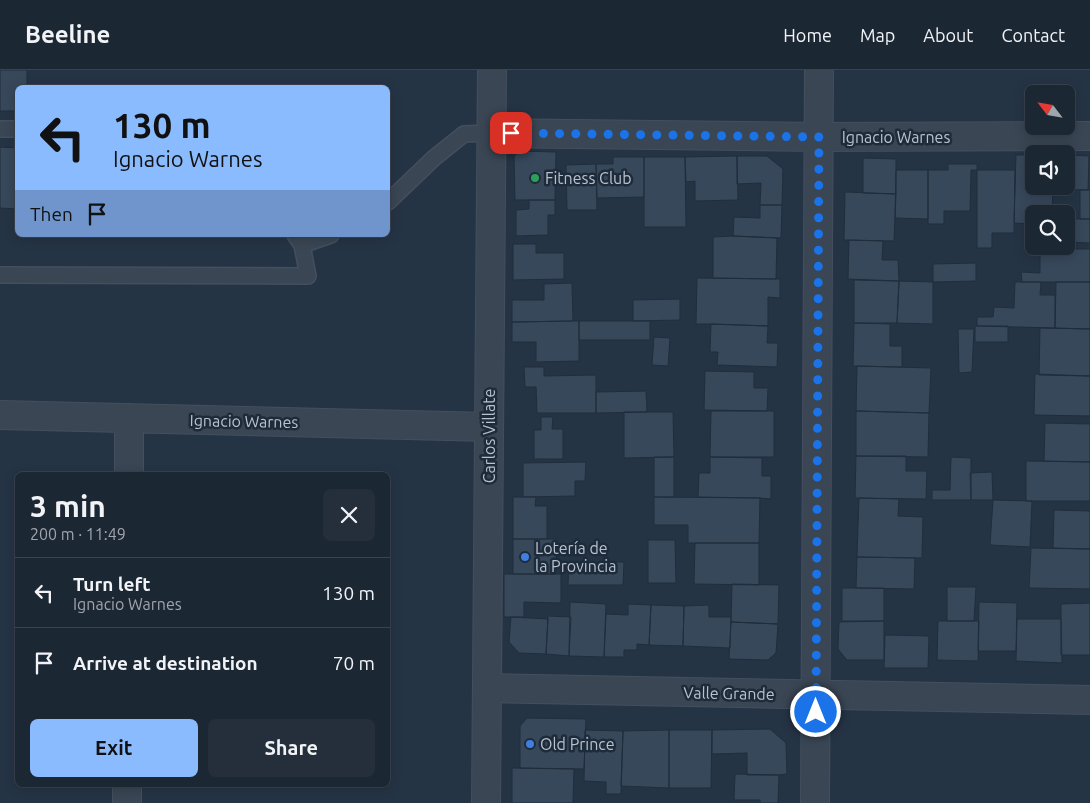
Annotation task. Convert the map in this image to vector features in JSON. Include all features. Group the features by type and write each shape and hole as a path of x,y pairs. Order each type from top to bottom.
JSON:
{"street":[{"name":"Carlos Villate","path":"486,803 492,70"},
{"path":"815,803 819,70"},
{"name":"Ignacio Warnes","path":"492,133 819,137 1090,136"},
{"name":"Ignacio Warnes","path":"0,415 489,427"},
{"path":"129,418 129,472"},
{"name":"Valle Grande","path":"487,688 1090,700"},
{"path":"127,787 127,803"}],"lane":[{"path":"0,129 15,129"},
{"path":"390,200 434,158 464,134 492,133"},
{"path":"0,275 308,276 299,240 318,237"}],"building":[{"path":"0,70 27,70 27,85 15,85 15,111 0,111"},
{"path":"0,147 15,148 15,209 0,208"},
{"name":"Fitness Club","path":"520,151 556,152 555,200 515,200 514,156"},
{"path":"1016,155 1025,155 1025,195 1053,195 1052,205 1025,205 1025,224 1014,223"},
{"path":"1075,155 1089,156 1088,190 1075,190"},
{"path":"737,156 738,200 695,201 695,181 686,182 685,157"},
{"path":"737,156 767,156 783,169 782,205 760,205 761,183 737,184"},
{"path":"613,157 644,157 644,197 597,198 596,164 613,164"},
{"path":"644,157 685,157 686,227 644,227"},
{"path":"863,158 896,159 896,194 863,193"},
{"path":"596,164 597,210 567,210 566,165"},
{"path":"948,164 977,164 977,170 971,170 970,211 944,211 944,224 928,224 928,170 948,170"},
{"path":"896,170 928,170 928,219 895,218"},
{"path":"977,170 1015,170 1014,233 992,233 992,248 977,248"},
{"path":"1080,190 1090,190 1090,219 1080,219"},
{"path":"845,192 896,194 894,241 844,240"},
{"path":"529,200 555,200 555,215 548,215 548,235 516,236 516,210 529,209"},
{"path":"760,205 782,205 781,238 733,236 734,217 760,218"},
{"path":"1075,219 1090,219 1090,243 1075,242"},
{"path":"713,237 777,238 776,279 713,278"},
{"path":"849,240 883,241 882,260 898,260 899,281 848,279"},
{"path":"1075,242 1076,249 1090,249 1090,282 1022,282 1021,272 1040,273 1040,255 1075,255"},
{"path":"513,244 536,244 536,253 564,253 564,279 513,280"},
{"path":"976,263 976,281 933,282 933,264"},
{"path":"697,278 780,279 780,298 768,297 768,326 696,324"},
{"path":"854,280 899,281 897,323 854,323"},
{"path":"899,281 933,282 933,324 897,323"},
{"path":"1015,282 1041,282 1040,295 1055,295 1055,328 977,326 977,317 993,317 994,307 1014,308"},
{"path":"1056,282 1090,282 1090,329 1055,328"},
{"path":"572,283 573,321 512,322 512,300 544,300 544,284"},
{"path":"680,299 680,320 633,321 633,300"},
{"path":"579,321 579,361 536,362 536,342 512,342 512,322"},
{"path":"579,321 650,321 650,340 579,340"},
{"path":"854,323 890,324 890,346 902,346 902,367 853,366"},
{"path":"711,324 768,326 767,343 778,343 777,367 717,365 718,352 710,352"},
{"path":"975,326 1008,326 1008,342 975,342"},
{"path":"1040,328 1090,329 1090,376 1039,375"},
{"path":"958,329 974,329 972,372 959,373"},
{"path":"654,337 670,338 668,366 652,365"},
{"path":"857,366 931,368 929,413 856,411"},
{"path":"524,367 544,367 544,376 596,375 596,413 537,413 536,387 525,387"},
{"path":"705,371 754,372 754,388 768,388 767,411 704,410"},
{"path":"1035,374 1090,376 1090,416 1034,415"},
{"path":"646,391 647,412 596,413 596,392"},
{"path":"711,411 774,411 774,457 710,457"},
{"path":"856,411 929,413 928,457 856,456"},
{"path":"624,412 673,412 674,457 624,458"},
{"path":"541,417 553,417 552,429 563,429 563,459 534,459 534,430 541,430"},
{"path":"1045,423 1090,424 1090,462 1044,461"},
{"path":"856,456 906,456 906,471 927,471 926,499 855,498"},
{"path":"654,457 674,457 674,497 654,497"},
{"path":"710,457 762,458 762,476 771,476 771,499 698,497 699,473 710,473"},
{"path":"951,457 971,458 971,500 932,500 932,490 950,490"},
{"path":"1026,461 1090,462 1090,501 1026,501"},
{"path":"586,462 585,481 575,481 575,496 523,497 523,463"},
{"path":"992,472 993,500 971,500 970,473"},
{"path":"513,497 536,497 535,506 547,506 547,539 513,539"},
{"path":"654,497 760,498 759,543 688,543 688,525 654,525"},
{"path":"859,498 899,499 898,516 923,517 922,558 857,557"},
{"path":"993,500 1032,501 1030,547 990,545"},
{"path":"1054,510 1090,511 1090,549 1053,548"},
{"path":"513,539 557,539 556,574 513,574"},
{"path":"648,540 675,540 676,583 648,583"},
{"path":"695,543 759,543 759,585 694,584"},
{"path":"1031,548 1090,549 1090,589 1029,588"},
{"path":"857,557 915,558 914,589 856,588"},
{"path":"569,562 624,562 623,585 568,585"},
{"path":"504,574 561,574 561,603 524,602 524,617 504,617"},
{"path":"732,584 779,585 778,624 731,622"},
{"path":"947,587 976,587 974,621 947,621"},
{"path":"842,588 884,588 884,621 842,621"},
{"path":"570,602 606,604 604,657 569,656"},
{"path":"979,602 1017,603 1016,651 978,651"},
{"path":"1090,603 1090,655 1061,655 1061,604"},
{"path":"628,604 651,605 649,645 637,644 637,650 624,650 624,657 604,657 606,614 628,615"},
{"path":"651,605 684,606 683,646 649,645"},
{"path":"709,605 709,617 731,617 730,648 683,646 684,606"},
{"path":"548,616 571,617 569,656 546,654"},
{"path":"511,617 548,619 546,654 519,653 509,642"},
{"path":"1017,619 1061,619 1062,663 1016,661"},
{"path":"884,621 884,660 847,660 838,649 839,622"},
{"path":"938,621 979,621 978,661 937,660"},
{"path":"731,622 778,624 776,653 768,660 729,659"},
{"path":"885,635 929,636 928,668 884,668"},
{"path":"527,718 586,719 584,769 520,768 520,726"},
{"path":"770,729 786,743 787,774 747,775 747,753 712,754 712,730"},
{"path":"585,730 623,731 621,794 606,794 606,782 584,781"},
{"path":"669,730 669,788 621,786 623,731"},
{"path":"669,730 712,730 711,788 669,788"},
{"path":"512,768 574,769 573,803 512,803"},
{"path":"735,774 779,775 778,803 760,803 760,800 734,800"}],"place":[{"name":"Fitness Club","path":"535,178"},
{"name":"Lotería de la Provincia","path":"525,557"},
{"name":"Old Prince","path":"530,744"}],"route":[{"path":"511,133 819,137 816,712"}]}
